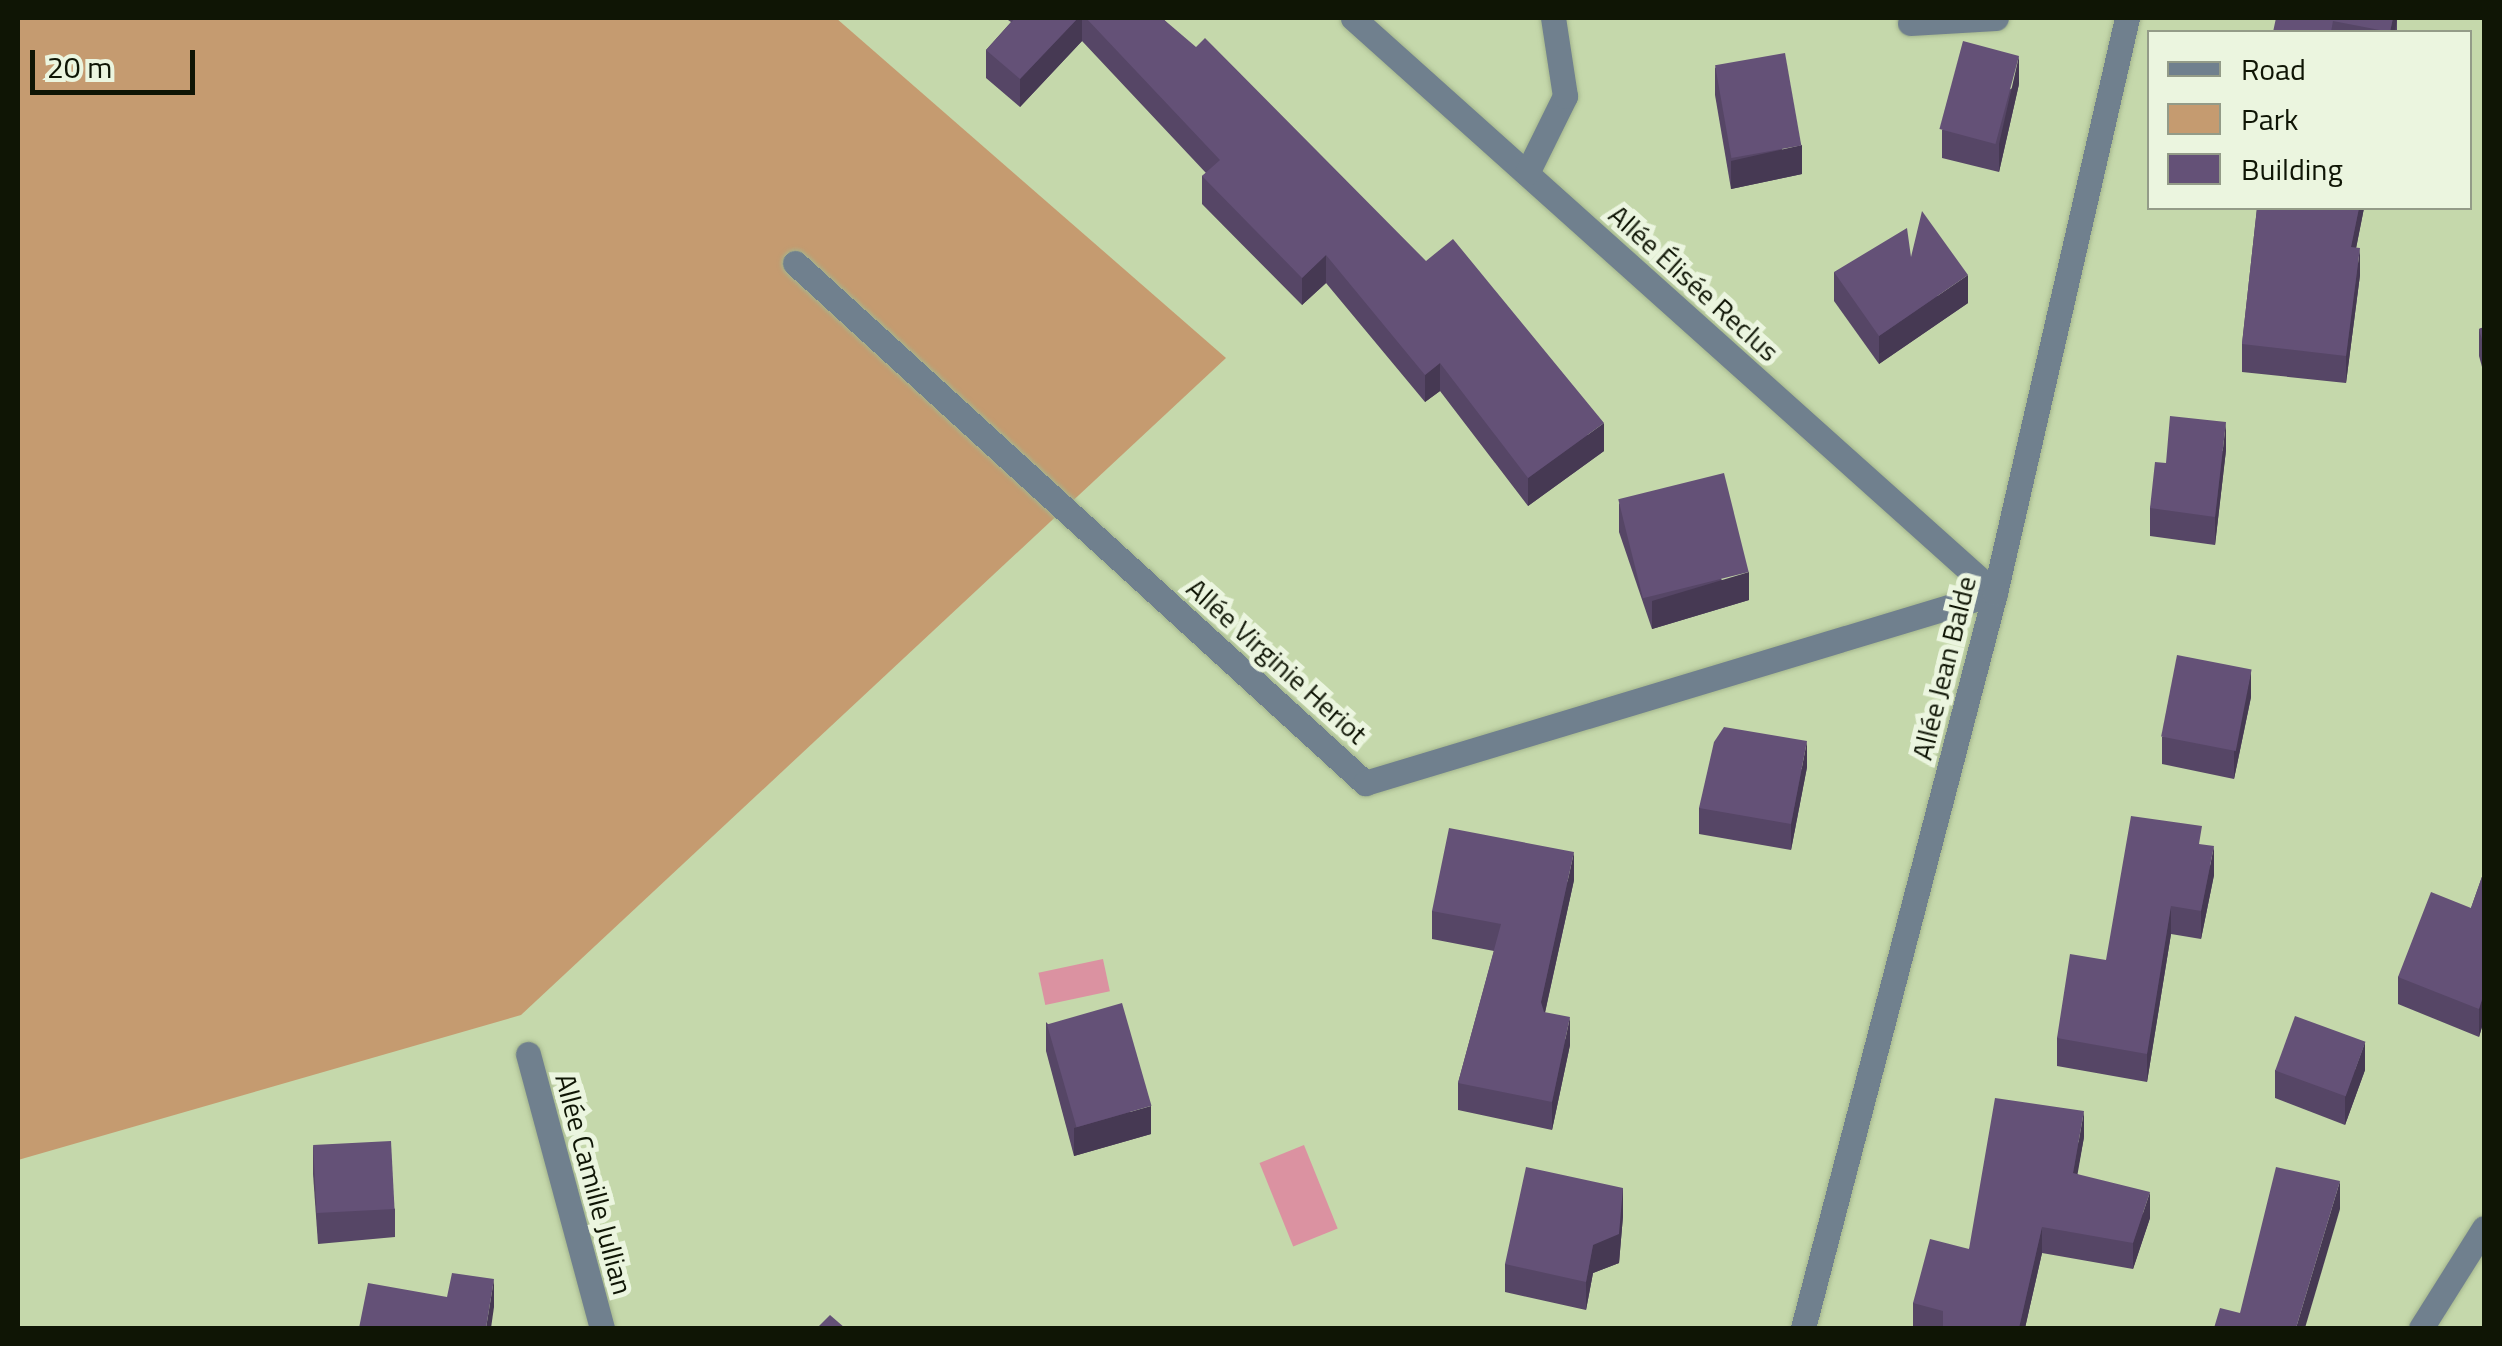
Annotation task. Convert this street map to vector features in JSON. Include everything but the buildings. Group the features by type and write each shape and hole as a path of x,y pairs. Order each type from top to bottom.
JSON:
{"street":[{"name":"Allée Élisée Reclus","path":"1353,18 1995,593"},
{"path":"1528,174 1565,96 1553,18"},
{"path":"1910,23 1996,18"},
{"name":"Allée Jean Balde","path":"1803,1328 1995,593 2127,18"},
{"name":"Allée Virginie Heriot","path":"795,263 1365,782 1995,593"},
{"name":"Allée Camille Jullian","path":"528,1054 602,1328"},
{"path":"2421,1328 2484,1228"}],"green space":[{"path":"18,18 836,18 1226,358 521,1015 18,1160"}],"shaded area":[{"path":"1103,959 1110,991 1045,1005 1038,973"},
{"path":"1304,1145 1338,1228 1293,1246 1259,1163"}]}
